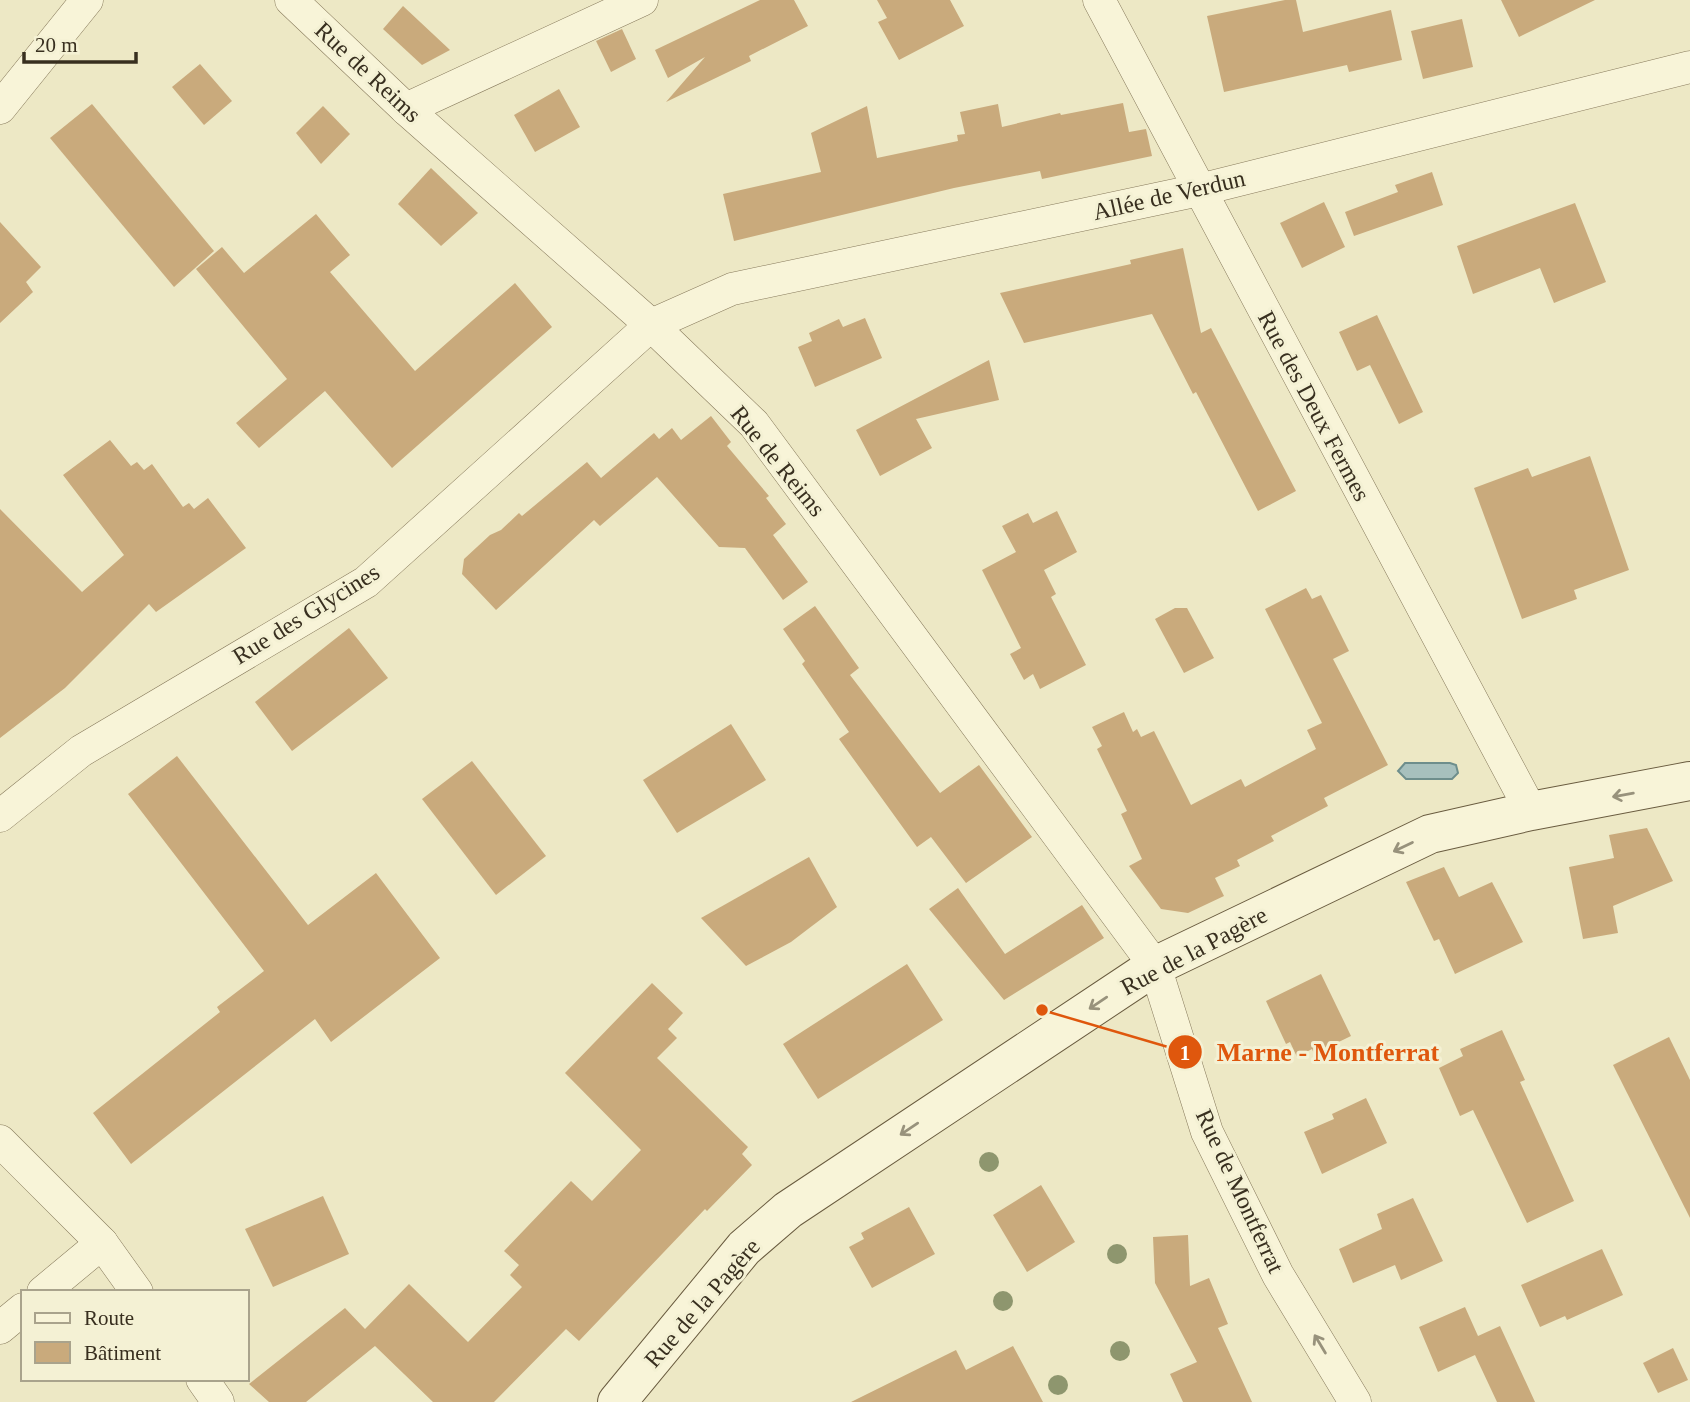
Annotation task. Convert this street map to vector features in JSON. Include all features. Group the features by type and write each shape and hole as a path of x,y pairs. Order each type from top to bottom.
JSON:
{"street":[{"path":"0,108 87,0"},
{"name":"Rue de Reims","path":"291,0 406,109 651,326 754,424 1155,966"},
{"path":"406,109 642,0"},
{"name":"Rue des Deux Fermes","path":"1099,0 1531,811"},
{"name":"Allée de Verdun","path":"651,326 732,289 1199,190 1690,66"},
{"name":"Rue des Glycines","path":"0,816 81,751 366,582 651,326"},
{"name":"Rue de la Pagère","path":"617,1402 744,1248 788,1210 1155,966 1430,834 1531,811 1690,782"},
{"name":"Rue de Montferrat","path":"1155,966 1207,1132 1278,1275 1355,1402"},
{"path":"0,1141 102,1243 136,1290"},
{"path":"45,1290 102,1243"},
{"path":"0,1328 21,1311"},
{"path":"203,1381 218,1402"}],"water":[{"path":"1405,763 1450,763 1456,765 1458,773 1452,779 1406,779 1398,771"}],"building":[{"path":"760,0 794,0 808,26 749,56 751,61 666,102 705,57 668,78 655,50"},
{"path":"877,0 950,0 964,26 899,60 878,22 887,18"},
{"path":"1296,0 1303,32 1391,10 1402,60 1349,72 1347,65 1224,92 1207,16"},
{"path":"1501,0 1595,0 1519,37"},
{"path":"403,6 450,50 422,65 383,29"},
{"path":"1462,19 1473,67 1423,79 1411,31"},
{"path":"622,29 636,59 611,72 596,41"},
{"path":"200,64 232,101 204,125 172,87"},
{"path":"559,89 580,127 535,152 514,115"},
{"path":"1123,103 1129,132 1146,129 1152,156 1042,179 1040,171 954,188 734,241 723,194 821,172 811,133 867,106 877,158 958,141 957,135 965,134 960,112 998,104 1002,127 1060,113 1061,115"},
{"path":"92,104 214,251 174,287 50,138"},
{"path":"323,106 350,134 321,164 296,133"},
{"path":"431,168 478,213 441,246 398,204"},
{"path":"1432,172 1443,205 1354,236 1345,212 1398,192 1395,185"},
{"path":"1324,202 1345,247 1302,268 1280,223"},
{"path":"1575,203 1606,282 1554,303 1540,268 1473,294 1457,246"},
{"path":"316,214 350,255 330,272 415,371 515,283 552,327 392,468 325,391 259,448 236,423 287,379 196,269 222,247 244,273"},
{"path":"0,222 41,267 26,282 33,292 0,323"},
{"path":"1183,248 1201,333 1211,328 1296,491 1258,511 1152,314 1024,343 1000,293 1131,264 1130,260"},
{"path":"1377,315 1423,412 1399,424 1370,365 1357,371 1339,332"},
{"path":"865,318 882,358 815,387 798,347 812,341 809,333 839,319 843,327"},
{"path":"989,360 999,400 916,419 932,448 880,476 856,430"},
{"path":"711,416 731,442 727,446 769,496 766,498 786,524 773,535 808,582 783,600 745,548 719,547 657,477 600,526 594,520 496,610 462,574 464,559 490,535 501,530 519,513 522,516 587,462 601,478 654,433 659,439 672,428 681,440"},
{"path":"110,440 131,466 137,462 144,470 152,464 183,507 189,503 194,509 208,498 246,548 156,612 149,604 65,688 0,738 0,509 82,592 124,555 63,475"},
{"path":"1590,456 1629,570 1574,590 1577,599 1522,619 1474,488 1528,468 1532,477"},
{"path":"1057,511 1077,552 1044,570 1056,594 1051,597 1086,665 1040,689 1033,674 1024,680 1010,654 1021,648 982,570 1016,552 1002,526 1028,513 1033,523"},
{"path":"1306,588 1312,599 1321,595 1349,651 1333,659 1388,765 1324,798 1328,806 1271,836 1274,841 1237,860 1240,866 1215,878 1224,896 1188,913 1161,909 1129,866 1142,859 1121,814 1127,811 1097,749 1102,746 1092,727 1124,712 1133,732 1137,729 1141,737 1154,731 1191,805 1241,779 1245,787 1316,749 1307,730 1322,723 1265,609"},
{"path":"815,606 859,668 850,675 940,793 979,765 1032,837 966,883 931,837 917,847 839,739 849,732 802,664 805,661 783,629"},
{"path":"1175,608 1187,608 1214,658 1184,673 1155,619"},
{"path":"349,628 388,678 292,751 255,702"},
{"path":"731,724 766,780 677,833 643,780"},
{"path":"177,756 308,925 376,873 440,958 331,1042 315,1019 131,1164 93,1113 220,1012 217,1007 264,971 128,794"},
{"path":"472,761 546,856 496,895 422,799"},
{"path":"1647,828 1673,881 1613,906 1618,933 1583,939 1569,867 1614,858 1609,835"},
{"path":"809,857 837,907 791,942 746,966 701,918"},
{"path":"1444,867 1459,897 1492,882 1523,942 1455,974 1439,939 1434,941 1406,882"},
{"path":"958,888 1005,954 1082,905 1104,938 1004,1000 929,909"},
{"path":"907,964 943,1020 818,1099 783,1044"},
{"path":"1321,974 1351,1036 1314,1054 1312,1049 1297,1057 1290,1042 1286,1044 1266,1001"},
{"path":"652,983 683,1013 668,1029 677,1038 657,1058 748,1147 742,1154 752,1165 707,1211 705,1209 579,1341 566,1329 494,1402 433,1402 375,1346 306,1402 269,1402 249,1384 345,1308 365,1329 409,1284 468,1342 522,1287 510,1275 519,1265 504,1251 571,1181 592,1201 641,1150 565,1073"},
{"path":"1502,1030 1525,1080 1520,1082 1574,1201 1527,1223 1473,1110 1460,1116 1439,1068 1463,1056 1460,1049"},
{"path":"1669,1037 1690,1080 1690,1218 1613,1065"},
{"path":"1366,1098 1387,1143 1322,1174 1304,1132 1334,1119 1332,1114"},
{"path":"1041,1185 1075,1242 1027,1272 993,1215"},
{"path":"323,1196 349,1254 273,1287 245,1229"},
{"path":"1413,1198 1443,1261 1401,1280 1395,1265 1353,1283 1339,1249 1382,1229 1377,1214"},
{"path":"909,1207 935,1254 872,1288 849,1247 864,1239 861,1233"},
{"path":"1188,1235 1190,1286 1209,1278 1228,1324 1218,1328 1252,1402 1183,1402 1170,1374 1197,1362 1155,1283 1153,1237"},
{"path":"1602,1249 1623,1295 1567,1320 1565,1316 1540,1327 1521,1285"},
{"path":"1465,1307 1478,1336 1500,1326 1535,1402 1497,1402 1475,1355 1438,1372 1419,1327"},
{"path":"1013,1346 1043,1402 851,1402 956,1350 966,1370"},
{"path":"1673,1348 1688,1380 1658,1393 1643,1363"}],"place":[{"name":"Marne - Montferrat","path":"1042,1010"}]}
